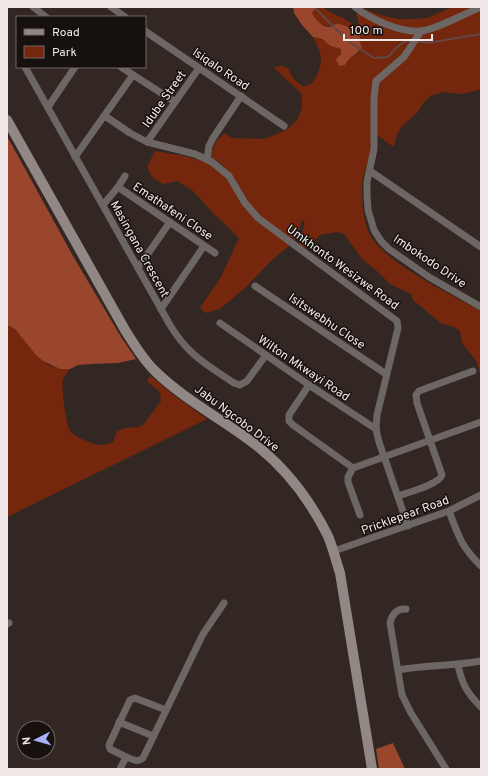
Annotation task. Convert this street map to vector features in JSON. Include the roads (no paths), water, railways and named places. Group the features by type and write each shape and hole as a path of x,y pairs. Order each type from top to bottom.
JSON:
{"main road":[{"name":"Jabu Ngcobo Drive","path":"7,120 138,351 155,371 172,386 252,442 283,470 308,502 328,536 334,552 345,596 372,769"}],"street":[{"path":"32,7 45,16"},
{"path":"111,7 124,16"},
{"path":"355,7 388,25 421,32 481,7"},
{"name":"Isiqalo Road","path":"146,32 284,126"},
{"name":"Imbokodo Drive","path":"421,32 404,57 376,81 374,98 374,149 367,182 368,210 374,230 381,241 389,249 429,277 481,307"},
{"name":"Masingana Crescent","path":"26,68 161,309 185,347 198,359 234,383 240,385 247,381 266,355"},
{"path":"48,106 74,68"},
{"path":"122,68 175,102"},
{"name":"Idube Street","path":"147,142 199,68"},
{"path":"75,157 133,75"},
{"path":"207,159 209,146 213,138 242,96"},
{"name":"Umkhonto Wesizwe Road","path":"105,116 130,133 147,142 187,152 207,159 226,173 245,203 258,218 397,321 398,328 379,404 376,429 379,442 408,526"},
{"path":"370,171 481,247"},
{"name":"Emathafeni Close","path":"103,205 125,176"},
{"name":"Emathafeni Close","path":"118,187 215,252"},
{"path":"138,268 170,222"},
{"path":"161,309 204,246"},
{"name":"Isitswebhu Close","path":"255,286 386,374"},
{"name":"Wilton Mkwayi Road","path":"220,323 309,385 376,429"},
{"path":"398,496 434,483 441,477 442,472 417,403 416,394 419,390 473,371"},
{"path":"309,385 289,415 289,421 293,426 353,468"},
{"path":"360,515 348,482 348,477 353,468 481,422"},
{"name":"Pricklepear Road","path":"334,552 450,511 481,495"},
{"path":"450,511 462,545 481,566"},
{"path":"166,710 133,698 129,701 109,746 112,750 126,757 135,760 140,760 143,758 203,634 224,603"},
{"path":"406,609 396,611 392,616 390,623 400,689 405,702 446,769"},
{"path":"398,670 426,666 458,665 481,661"},
{"path":"458,665 464,685 481,707"},
{"path":"119,722 153,736"},
{"path":"120,769 126,757"}],"waterway":[{"path":"314,7 348,41 374,58 388,57 402,43 413,40"},
{"path":"417,41 427,43 481,34"}]}
